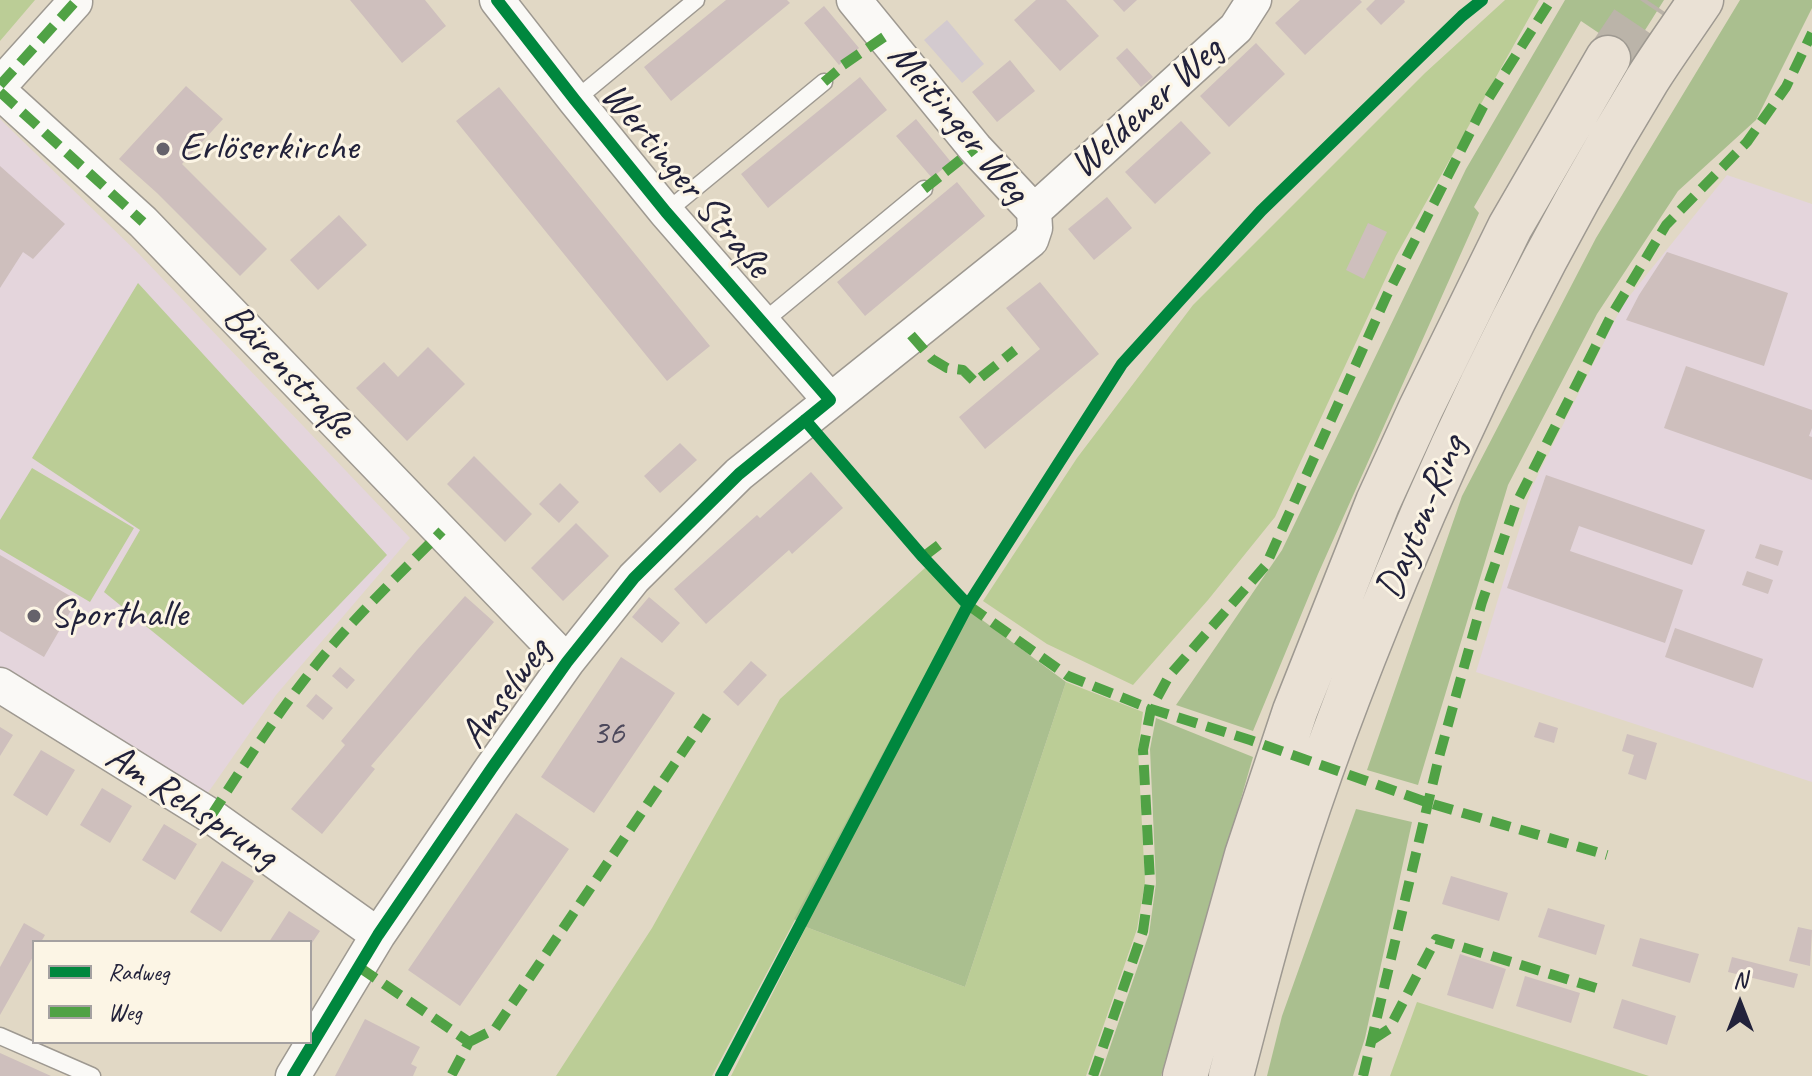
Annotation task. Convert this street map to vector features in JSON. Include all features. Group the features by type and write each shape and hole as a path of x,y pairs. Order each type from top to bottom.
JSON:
{"highway":[{"name":"Dayton-Ring","path":"1231,1076 1287,871 1378,619 1426,505 1496,353 1549,251 1648,79 1701,0"},
{"name":"Dayton-Ring","path":"1185,1076 1247,855 1295,711 1378,502 1510,227 1608,58"}],"street":[{"name":"Wertinger Straße","path":"497,0 666,212 830,400"},
{"name":"Meitinger Weg","path":"830,400 1031,240 1035,228 1034,211 975,148 854,0"},
{"name":"Weldener Weg","path":"1034,211 1236,28 1254,0"},
{"path":"0,85 75,2"},
{"name":"Bärenstraße","path":"0,92 143,222 567,662"},
{"name":"Amselweg","path":"293,1076 378,935 567,662 634,578 739,474 830,400"},
{"name":"Am Rehsprung","path":"0,685 211,816 378,935"}],"lane":[{"path":"575,100 696,0"},
{"path":"666,212 824,82"},
{"path":"763,322 924,189"},
{"path":"0,1036 92,1076"}],"shaded area":[{"path":"947,20 984,64 962,83 924,40"},
{"path":"0,119 139,254 410,538 276,695 205,797 0,669"},
{"path":"1727,175 1812,204 1812,782 1476,672 1532,487 1623,304"}],"green space":[{"path":"0,0 35,0 0,41"},
{"path":"1505,0 1539,0 1396,256 1275,517 1208,600 1133,685 1047,644 983,601 1077,458 1193,305 1425,73"},
{"path":"1565,0 1664,0 1630,54 1581,21 1474,207 1479,213 1318,574 1253,731 1176,705 1282,550 1466,169"},
{"path":"1740,0 1812,0 1812,8 1756,120 1678,191 1597,314 1508,485 1418,785 1367,770 1462,496 1596,238"},
{"path":"138,283 387,555 243,705 104,592 140,530 32,458"},
{"path":"32,468 134,528 90,602 0,549 0,520"},
{"path":"926,567 962,605 712,1076 556,1076 652,928 780,699"},
{"path":"962,605 1066,682 965,987 806,927 794,919"},
{"path":"1066,682 1143,712 1138,750 1145,882 1137,929 1086,1076 731,1076 806,927 965,987"},
{"path":"1156,718 1253,757 1161,1076 1100,1076 1149,934 1156,883 1150,749"},
{"path":"1356,809 1412,822 1365,1038 1353,1076 1267,1076 1282,1016"},
{"path":"1417,1002 1649,1076 1390,1076"}],"building":[{"path":"350,0 425,0 446,26 402,63"},
{"path":"726,0 787,0 790,3 671,101 644,67"},
{"path":"1036,0 1066,0 1099,36 1060,71 1014,20"},
{"path":"1113,0 1137,0 1124,12"},
{"path":"1300,0 1362,2 1305,55 1275,23"},
{"path":"1375,0 1405,2 1381,25 1366,9"},
{"path":"824,6 859,48 839,65 804,23"},
{"path":"1256,43 1285,74 1229,127 1200,96"},
{"path":"1127,48 1153,77 1141,87 1116,58"},
{"path":"1010,60 1035,91 997,122 972,92"},
{"path":"860,77 887,110 768,208 741,174"},
{"path":"186,86 223,119 182,164 267,249 240,276 119,159"},
{"path":"499,87 710,346 667,381 456,121"},
{"path":"916,119 951,162 932,178 896,136"},
{"path":"1181,121 1211,153 1155,204 1125,172"},
{"path":"0,166 65,224 33,259 23,252 0,288"},
{"path":"957,182 985,216 865,316 837,282"},
{"path":"1107,197 1132,228 1094,260 1068,229"},
{"path":"339,215 367,245 318,290 290,260"},
{"path":"1368,223 1387,232 1364,279 1346,270"},
{"path":"1667,252 1788,293 1764,366 1626,320"},
{"path":"1040,282 1099,354 985,449 959,417 1040,349 1006,308"},
{"path":"428,347 465,384 407,441 356,388 384,362 398,377"},
{"path":"1686,366 1812,410 1809,436 1812,437 1812,480 1664,428"},
{"path":"680,443 697,460 660,493 644,476"},
{"path":"474,456 532,514 505,542 447,484"},
{"path":"811,472 843,508 792,554 789,550 706,624 674,589"},
{"path":"1546,475 1705,530 1692,565 1579,526 1570,551 1683,590 1665,643 1507,588"},
{"path":"560,483 579,502 559,523 539,504"},
{"path":"576,523 609,556 563,601 531,568"},
{"path":"1760,544 1783,551 1778,566 1755,558"},
{"name":"Sporthalle","path":"0,555 77,600 44,657 0,631"},
{"path":"1747,571 1773,580 1768,594 1742,585"},
{"path":"465,596 494,622 371,766 375,769 322,834 291,809 345,745 341,741"},
{"path":"649,597 680,623 662,643 632,617"},
{"path":"1675,628 1763,659 1753,688 1665,657"},
{"path":"621,657 675,693 594,813 541,777"},
{"path":"751,661 767,675 738,706 723,692"},
{"path":"340,667 355,680 347,689 332,676"},
{"path":"316,694 333,708 323,720 306,706"},
{"path":"1539,722 1558,728 1554,743 1534,737"},
{"path":"0,727 13,735 0,756"},
{"path":"1627,734 1657,743 1646,780 1628,774 1634,755 1622,751"},
{"path":"41,750 75,770 47,816 13,795"},
{"path":"102,788 132,806 110,843 80,825"},
{"path":"516,813 569,849 460,1006 408,970"},
{"path":"164,824 197,844 175,880 142,860"},
{"path":"222,861 254,881 221,932 190,912"},
{"path":"1451,876 1508,893 1499,921 1442,904"},
{"path":"1548,908 1605,925 1596,955 1538,937"},
{"path":"289,911 320,931 312,943 312,940 270,940"},
{"path":"24,923 45,935 42,940 32,940 32,959 0,1015 0,967"},
{"path":"1798,927 1812,930 1810,966 1789,961"},
{"path":"1640,938 1699,954 1690,983 1632,966"},
{"path":"1460,954 1506,969 1493,1009 1447,995"},
{"path":"1732,957 1798,974 1794,988 1728,972"},
{"path":"1525,976 1580,993 1571,1023 1516,1006"},
{"path":"1622,999 1676,1016 1667,1045 1613,1028"},
{"path":"365,1019 420,1047 411,1064 417,1067 413,1076 335,1076"},
{"path":"0,1053 51,1076 0,1076"}],"tunnel":[{"path":"1608,58 1647,0"}],"marked path":[{"path":"0,85 77,0"},
{"path":"1093,1076 1143,931 1150,881 1143,750 1151,709 1169,676 1266,565 1387,295 1483,107 1551,0"},
{"path":"1363,1076 1439,757 1482,602 1515,506 1611,316 1666,225 1747,142 1786,87 1812,33"},
{"path":"843,65 884,37"},
{"path":"824,82 837,71"},
{"path":"0,92 143,222"},
{"path":"945,172 975,148"},
{"path":"924,189 939,177"},
{"path":"911,335 932,359 947,368 963,370 975,382 1015,350"},
{"path":"211,816 270,727 323,656 442,531"},
{"path":"923,557 944,541"},
{"path":"968,605 1068,676 1151,709 1429,803 1607,855"},
{"path":"469,1042 495,1029 707,716"},
{"path":"1372,1040 1389,1029 1436,939 1596,988"},
{"path":"359,967 469,1042 451,1076"}],"cycle path":[{"path":"293,1076 378,935 567,662 634,578 739,474 830,400 666,212 497,0"},
{"path":"721,1076 968,605 1122,364 1261,211 1482,0"},
{"path":"805,420 968,605"}],"place":[{"name":"Erlöserkirche","path":"163,149"},
{"name":"Sporthalle","path":"34,616"}]}
